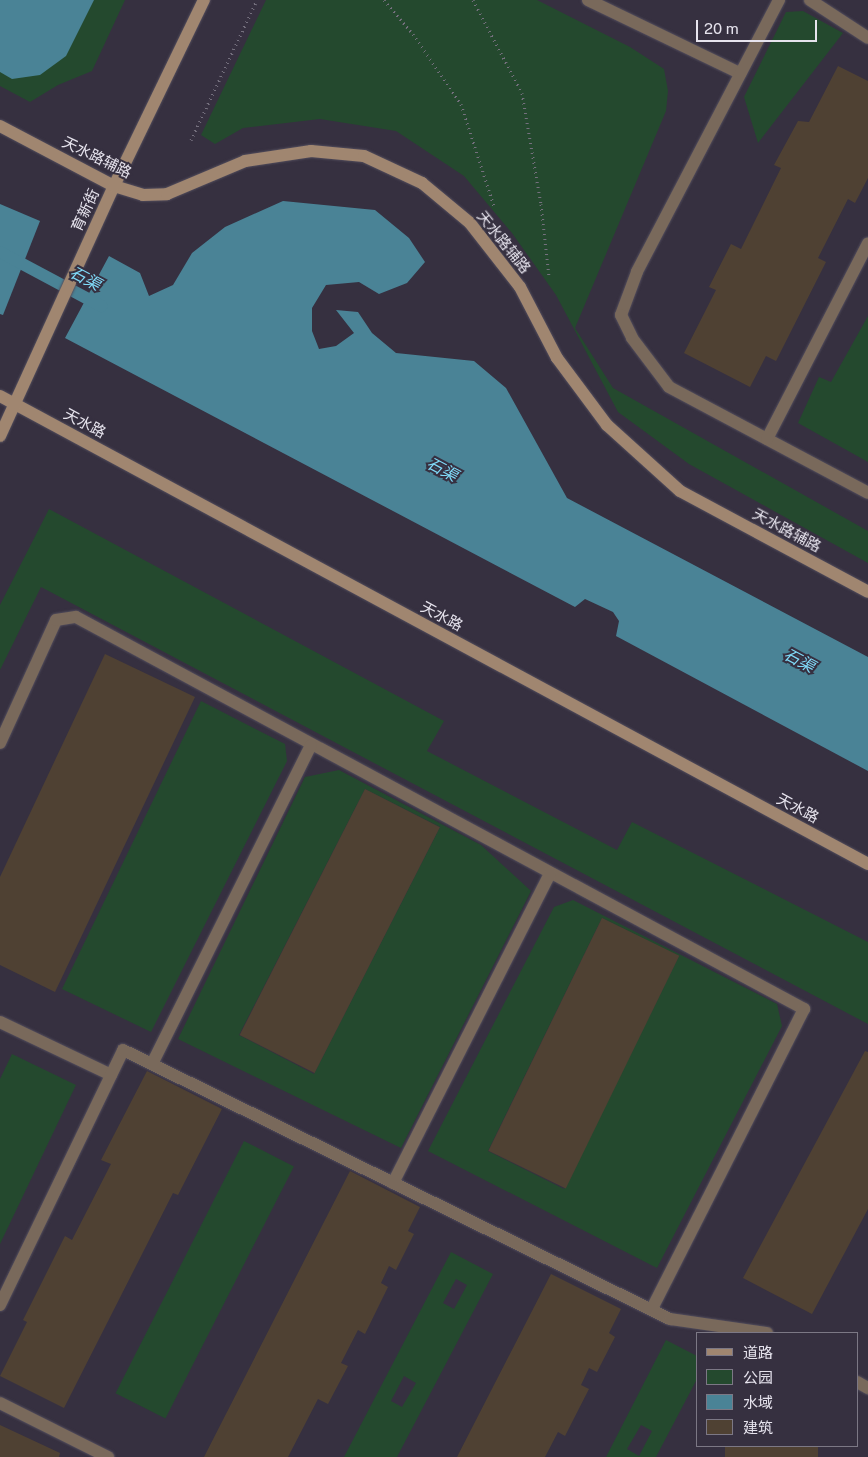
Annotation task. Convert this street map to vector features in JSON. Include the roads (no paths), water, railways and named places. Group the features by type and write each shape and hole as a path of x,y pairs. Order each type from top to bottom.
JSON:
{"street":[{"name":"育新街","path":"0,436 32,361 204,0"},
{"name":"天水路辅路","path":"0,126 114,186 143,195 167,194 245,161 311,151 364,156 422,183 470,223 520,287 557,358 607,424 680,491 868,592"},
{"name":"天水路","path":"0,396 868,864"}],"lane":[{"path":"588,0 740,73"},
{"path":"779,0 637,272 621,315 632,338 669,387 868,493"},
{"path":"810,0 868,38"},
{"path":"767,439 868,243"},
{"path":"0,743 56,620 76,617 550,874 804,1008 652,1309"},
{"path":"152,1064 311,745"},
{"path":"393,1183 550,874"},
{"path":"0,1022 111,1075"},
{"path":"0,1305 123,1050 670,1318 761,1332"},
{"path":"0,1403 108,1457"}],"water":[{"path":"0,0 94,0 66,56 40,75 12,79 0,72"},
{"path":"283,201 375,210 409,238 425,262 407,283 379,294 359,282 326,285 312,308 312,331 319,349 336,346 354,333 336,310 358,312 372,333 396,353 474,361 506,388 567,498 868,657 868,771 616,636 619,621 613,612 585,599 575,607 65,338 109,256 140,273 149,296 173,285 192,253 225,227"},
{"path":"0,204 40,221 3,315 0,314"}],"waterway":[{"name":"石渠","path":"0,252 101,306"}]}
